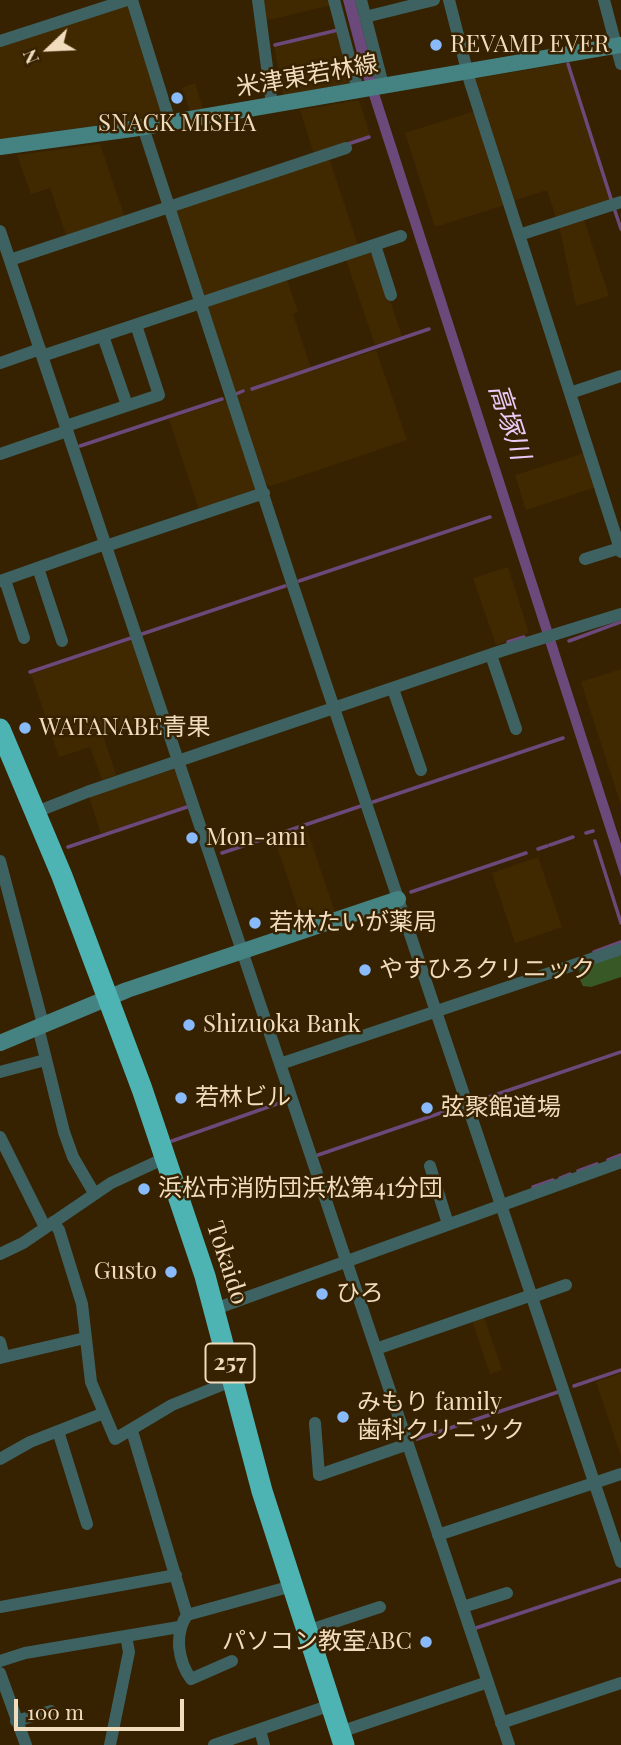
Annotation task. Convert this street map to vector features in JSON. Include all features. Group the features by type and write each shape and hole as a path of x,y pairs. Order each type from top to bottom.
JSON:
{"highway":[{"name":"Tokaido","path":"0,729 8,766 36,812 165,1158 215,1309 260,1484 342,1739"}],"main road":[{"name":"米津東若林線","path":"0,147 143,127 618,45"},
{"path":"0,1043 107,998 398,899"}],"street":[{"path":"0,41 130,0 170,122"},
{"path":"258,0 272,105"},
{"path":"334,0 360,90"},
{"path":"361,0 382,86"},
{"path":"365,17 434,0"},
{"path":"449,0 467,71 620,550 585,559"},
{"path":"604,0 621,64"},
{"path":"143,127 621,1562"},
{"path":"10,260 345,148"},
{"path":"519,235 621,202"},
{"path":"0,231 509,1745"},
{"path":"0,363 103,336 401,236"},
{"path":"375,245 391,295"},
{"path":"0,454 159,394 136,325"},
{"path":"103,336 127,405"},
{"path":"570,393 621,376"},
{"path":"24,638 2,580 264,493"},
{"path":"38,568 62,641"},
{"path":"36,812 491,655 621,614"},
{"path":"491,655 516,729"},
{"path":"393,689 421,770"},
{"path":"0,861 40,1025 45,1060 68,1144 94,1193"},
{"path":"280,1064 621,949"},
{"path":"0,1072 45,1060"},
{"path":"0,1137 49,1224 59,1230 80,1298 91,1382 115,1439 172,1405 234,1380"},
{"path":"0,1254 94,1193 165,1158"},
{"path":"215,1309 621,1162"},
{"path":"430,1166 448,1224"},
{"path":"376,1349 566,1285"},
{"path":"0,1342 2,1357 85,1338"},
{"path":"0,1459 58,1431 104,1413"},
{"path":"315,1423 319,1475 408,1444"},
{"path":"58,1431 87,1524"},
{"path":"132,1431 187,1615"},
{"path":"438,1535 621,1474"},
{"path":"0,1607 176,1575"},
{"path":"232,1661 191,1679 182,1667 179,1627 187,1615 292,1586"},
{"path":"463,1607 507,1593"},
{"path":"307,1632 380,1607"},
{"path":"0,1661 25,1653 179,1627"},
{"path":"110,1745 129,1652 126,1636"},
{"path":"0,1673 26,1745"},
{"path":"342,1739 488,1682"},
{"path":"501,1723 621,1683"},
{"path":"214,1745 331,1705"},
{"path":"16,1721 51,1711"},
{"path":"260,1730 264,1745"}],"shaded area":[{"path":"261,0 331,0 332,5 264,21"},
{"path":"343,0 355,0 379,93 621,844 621,877 364,80"},
{"path":"129,6 163,116 0,139 0,45"},
{"path":"340,31 353,83 283,95 274,47"},
{"path":"567,63 612,203 557,220 547,190 512,201 473,79"},
{"path":"195,83 203,109 190,111 182,88"},
{"path":"359,100 370,135 314,154 300,110"},
{"path":"475,111 505,205 435,227 405,133"},
{"path":"100,144 125,218 67,238 50,188 31,194 17,155"},
{"path":"329,158 358,245 207,296 202,294 175,213 177,209"},
{"path":"583,217 609,296 576,306 559,225"},
{"path":"372,248 402,336 375,345 345,257"},
{"path":"286,277 298,312 293,314 312,371 376,350 407,440 271,486 266,484 207,307"},
{"path":"227,400 257,487 254,491 199,510 169,419"},
{"path":"585,453 596,487 526,510 515,475"},
{"path":"508,567 529,633 496,645 473,578"},
{"path":"132,640 157,717 103,735 116,775 102,780 90,747 59,757 31,674"},
{"path":"621,669 621,805 581,682"},
{"path":"175,769 187,805 101,834 89,797"},
{"path":"306,827 335,912 303,923 274,838"},
{"path":"538,857 562,927 515,943 492,873"},
{"path":"484,1317 502,1370 490,1374 472,1321"},
{"path":"621,1373 621,1456 596,1382"}],"green space":[{"path":"621,953 621,977 591,987 583,986 578,976 580,968"}],"waterway":[{"path":"275,45 338,30"},
{"path":"568,64 612,202"},
{"path":"348,144 369,137"},
{"path":"614,208 621,229"},
{"path":"252,389 429,329"},
{"path":"236,394 243,391"},
{"path":"80,446 222,399"},
{"path":"299,581 490,517"},
{"path":"142,634 285,586"},
{"path":"569,641 621,622"},
{"path":"508,642 524,637"},
{"path":"30,672 131,638"},
{"path":"373,802 563,738"},
{"path":"222,853 361,806"},
{"path":"68,847 187,807"},
{"path":"586,833 593,831"},
{"path":"550,845 573,837"},
{"path":"595,841 621,923"},
{"path":"538,849 547,846"},
{"path":"411,892 526,853"},
{"path":"594,952 621,942"},
{"path":"474,1102 621,1052"},
{"path":"172,1141 285,1101"},
{"path":"318,1155 461,1106"},
{"path":"608,1160 621,1155"},
{"path":"578,1171 597,1164"},
{"path":"560,1178 570,1174"},
{"path":"533,1187 553,1180"},
{"path":"574,1386 621,1370"},
{"path":"417,1439 558,1392"},
{"path":"476,1628 620,1580"}],"place":[{"name":"REVAMP EVER","path":"436,45"},
{"name":"SNACK MISHA","path":"177,98"},
{"name":"WATANABE青果","path":"25,728"},
{"name":"Mon-ami","path":"192,838"},
{"name":"若林たいが薬局","path":"255,923"},
{"name":"やすひろクリニック","path":"365,970"},
{"name":"Shizuoka Bank","path":"189,1025"},
{"name":"若林ビル","path":"181,1098"},
{"name":"弦聚館道場","path":"427,1108"},
{"name":"浜松市消防団浜松第41分団","path":"144,1189"},
{"name":"Gusto","path":"171,1272"},
{"name":"ひろ","path":"322,1294"},
{"name":"みもり family 歯科クリニック","path":"343,1417"},
{"name":"パソコン教室ABC","path":"426,1642"}],"water label":[{"name":"高塚川","path":"509,422"}]}
